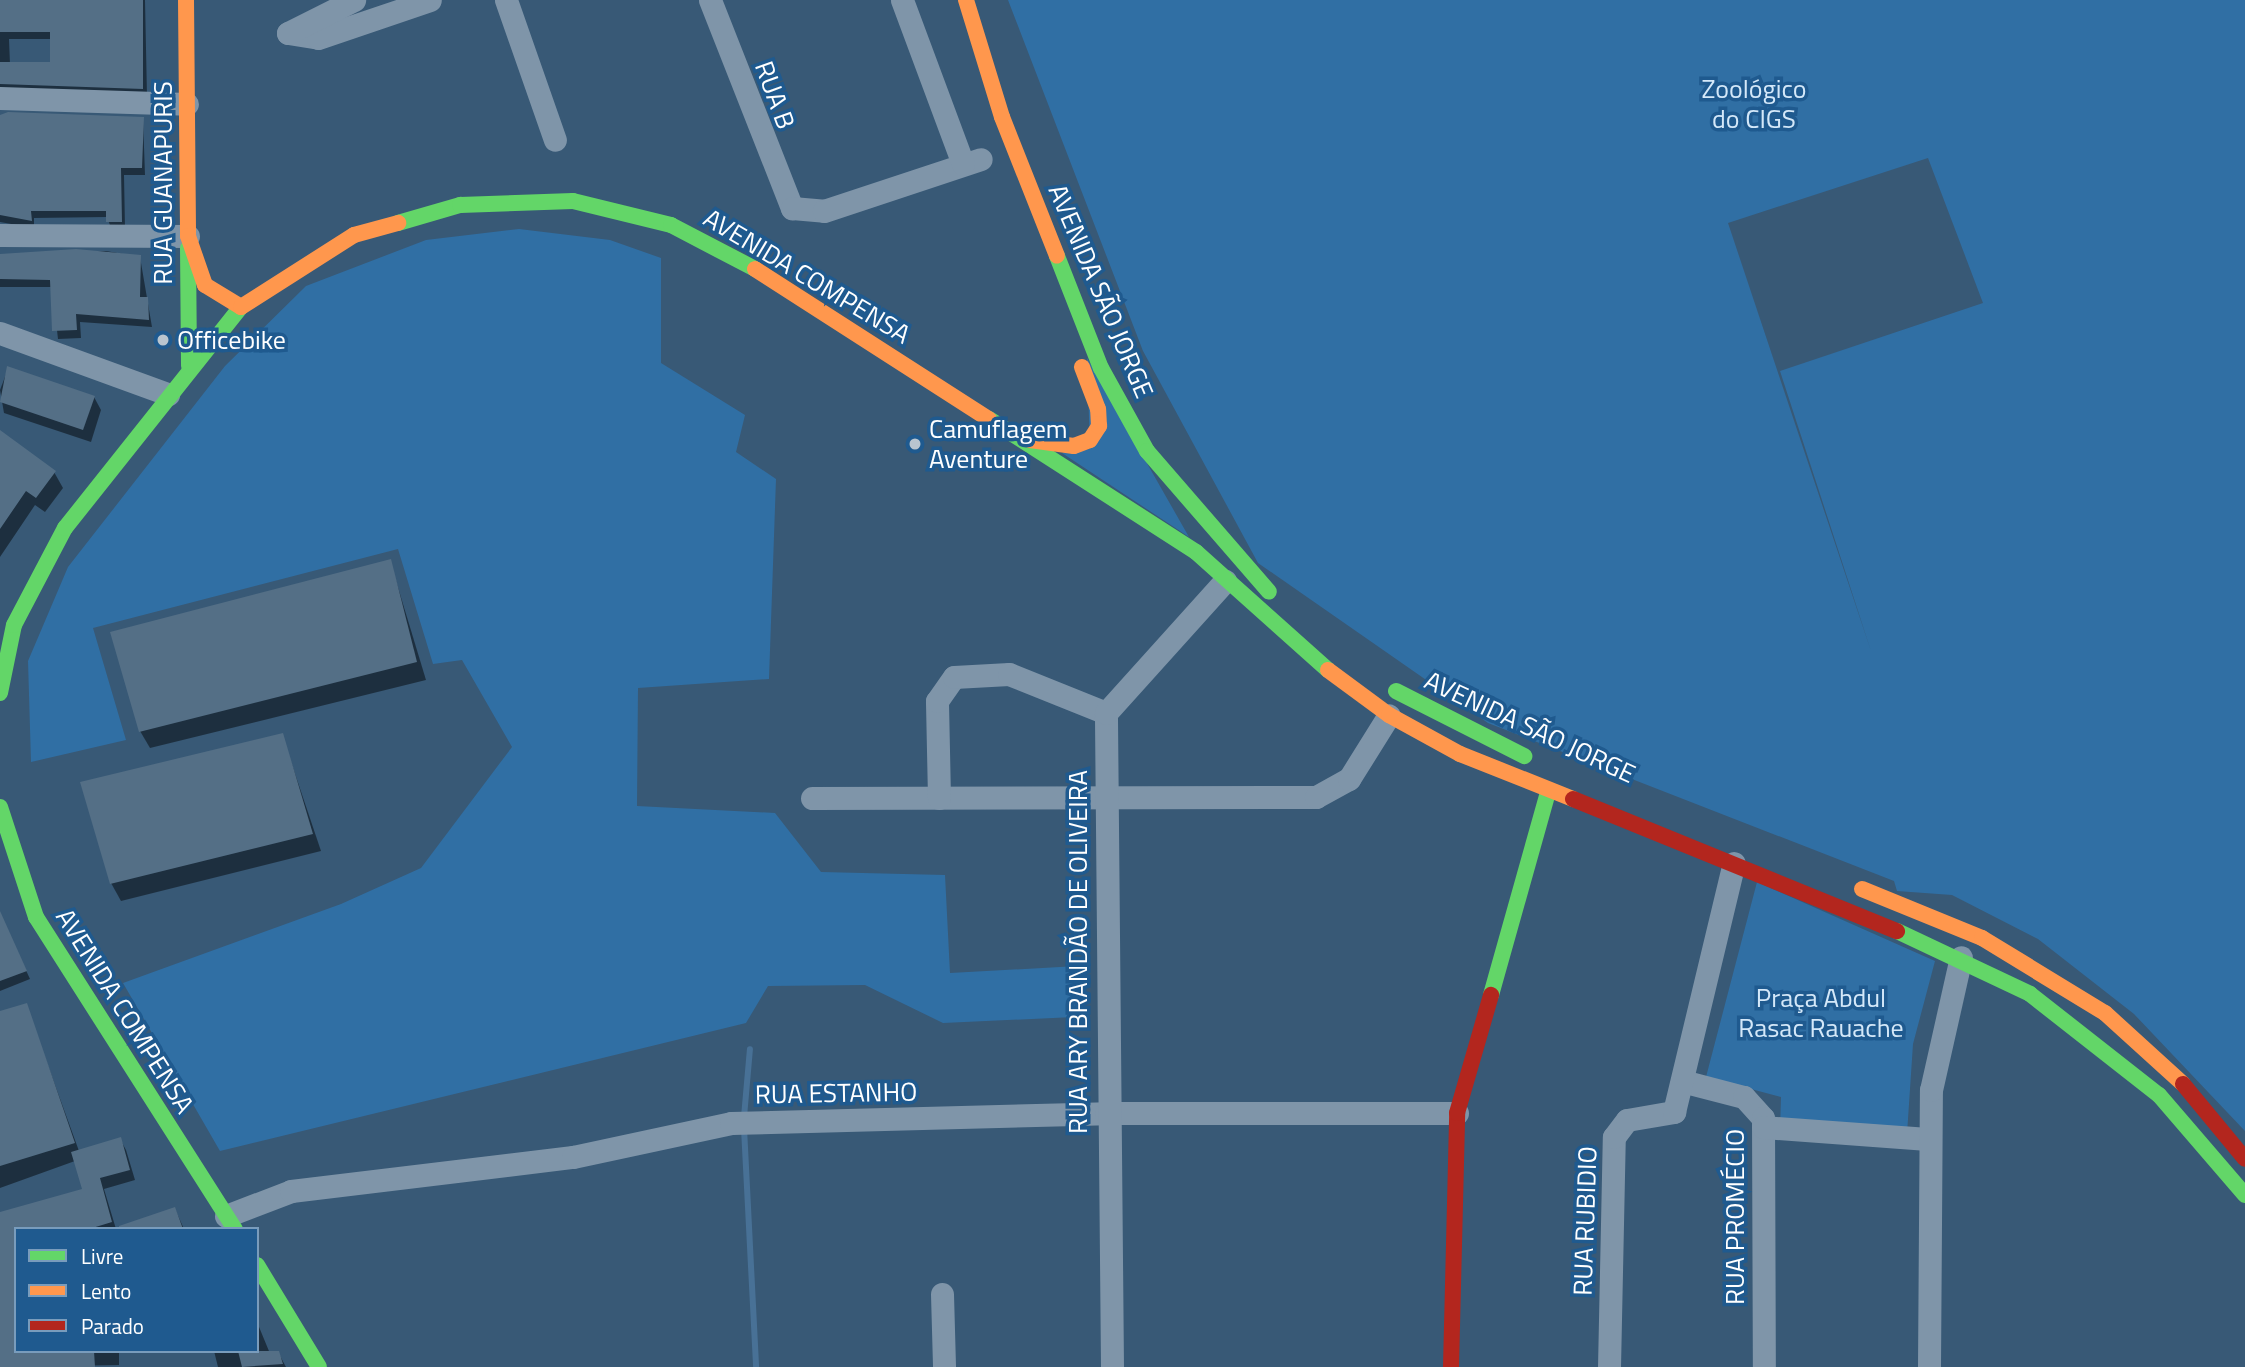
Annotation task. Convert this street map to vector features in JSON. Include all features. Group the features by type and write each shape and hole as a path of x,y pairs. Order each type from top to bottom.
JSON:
{"main road":[{"name":"RUA GUANAPURIS","path":"186,0 189,366"},
{"path":"949,0 1098,409 1099,426 1090,440 1056,446 1020,437"},
{"name":"AVENIDA SÃO JORGE","path":"966,0 1002,117 1101,368 1147,451 1254,579 1329,645"},
{"name":"AVENIDA COMPENSA","path":"0,693 5,625 65,528 189,366 241,307 313,256 404,217 518,199 622,209 671,225 759,271 1196,552"},
{"path":"188,236 205,285 241,307"},
{"name":"AVENIDA SÃO JORGE","path":"1196,552 1298,648 1389,715 1548,792 1734,863 1961,957 2086,1032 2159,1095 2245,1195"},
{"name":"AVENIDA SÃO JORGE","path":"1375,677 1543,764"},
{"path":"1451,1367 1457,1113 1548,792"},
{"name":"AVENIDA COMPENSA","path":"0,807 36,916 230,1222"},
{"path":"1844,882 1982,939 2105,1013 2192,1092 2245,1158"},
{"path":"259,1268 319,1367"}],"street":[{"path":"354,0 288,33 318,38 430,0"},
{"path":"506,0 555,140"},
{"name":"RUA B","path":"710,0 792,208 824,211 972,162 902,0"},
{"path":"0,98 187,104"},
{"path":"0,235 188,236"},
{"path":"0,333 168,394"},
{"path":"939,798 937,701 954,677 1009,674 1106,713 1224,581"},
{"name":"RUA ARY BRANDÃO DE OLIVEIRA","path":"1106,713 1106,1113 1111,1367"},
{"path":"812,799 1104,800 1316,797 1349,779 1389,715"},
{"path":"1682,1081 1734,863"},
{"path":"1929,1367 1928,1139 1937,1044 1961,957"},
{"name":"RUA PROMÉCIO","path":"1682,1081 1754,1102 1763,1127 1764,1367"},
{"name":"RUA RUBIDIO","path":"1609,1367 1614,1137 1627,1120 1671,1115 1682,1081"},
{"name":"RUA ESTANHO","path":"230,1222 290,1191 573,1157 702,1126 1106,1113 1457,1113"},
{"path":"1763,1127 1928,1139"},
{"path":"942,1294 944,1367"}],"green space":[{"name":"Zoológico do CIGS","path":"1008,0 2245,0 2245,1131 2134,1014 2038,939 1952,895 1897,891 1894,881 1488,723 1258,563 1143,351","holes":["1928,158 1983,303 1780,371 1871,651 1728,223"]},
{"path":"519,229 610,240 661,258 661,363 745,415 736,452 776,479 769,679 638,688 637,806 775,813 821,872 945,875 950,973 1078,966 1074,1017 943,1023 865,985 768,986 746,1023 220,1151 123,983 341,904 421,868 512,747 462,660 433,664 398,549 93,628 126,740 31,762 28,661 68,567 225,366 306,286 426,240"},
{"path":"1087,358 1189,537 1062,453 1090,449"},
{"name":"Praça Abdul Rasac Rauache","path":"1757,882 1935,961 1913,1044 1907,1134 1780,1131 1781,1097 1706,1077"}],"building":[{"path":"0,0 143,0 143,89 0,84 0,62 50,62 50,32 0,32"},
{"path":"8,112 144,117 142,168 121,168 122,222 106,222 106,211 31,211 32,221 0,215 0,115"},
{"path":"76,249 141,255 140,297 148,297 149,320 76,314 77,330 52,331 50,280 0,279 0,254"},
{"path":"7,366 95,396 83,430 0,402"},
{"path":"0,430 56,471 36,498 26,491 0,529"},
{"path":"391,559 417,662 139,732 110,632"},
{"path":"283,733 313,834 110,884 80,782"},
{"path":"0,911 27,971 0,981"},
{"path":"27,1003 75,1143 0,1166 0,1011"},
{"path":"121,1137 130,1170 100,1178 112,1222 96,1227 14,1227 14,1353 94,1353 95,1367 0,1367 0,1212 82,1189 71,1152"},
{"path":"175,1207 182,1227 119,1227"},
{"path":"259,1351 279,1351 283,1364 242,1367 238,1353"}],"waterway":[{"path":"744,1117 750,1049"},
{"path":"744,1128 756,1367"}],"traffic: fast":[{"path":"398,223 460,205 573,201 671,225 755,269"},
{"path":"188,248 189,366"},
{"path":"1057,256 1101,368 1147,451 1269,592"},
{"path":"0,693 14,625 65,528 241,307"},
{"path":"989,419 1196,552 1328,670"},
{"path":"1396,691 1524,756"},
{"path":"1491,995 1548,792"},
{"path":"0,807 36,917 234,1227"},
{"path":"1897,931 2030,994 2159,1095 2245,1195"},
{"path":"259,1268 319,1367"}],"traffic: slow":[{"path":"186,0 188,236 205,285 241,307 354,235 398,223"},
{"path":"966,0 1002,117 1057,256"},
{"path":"755,269 989,419"},
{"path":"1030,440 1074,446 1090,440 1099,426 1098,409 1082,367"},
{"path":"1328,670 1389,715 1460,754 1573,799"},
{"path":"1862,889 1982,938 2105,1013 2183,1084"}],"traffic: jam":[{"path":"1573,799 1897,931"},
{"path":"1451,1367 1457,1113 1491,995"},
{"path":"2183,1084 2245,1159"}],"place":[{"name":"Officebike","path":"163,340"},
{"name":"Camuflagem Aventure","path":"915,444"}]}
